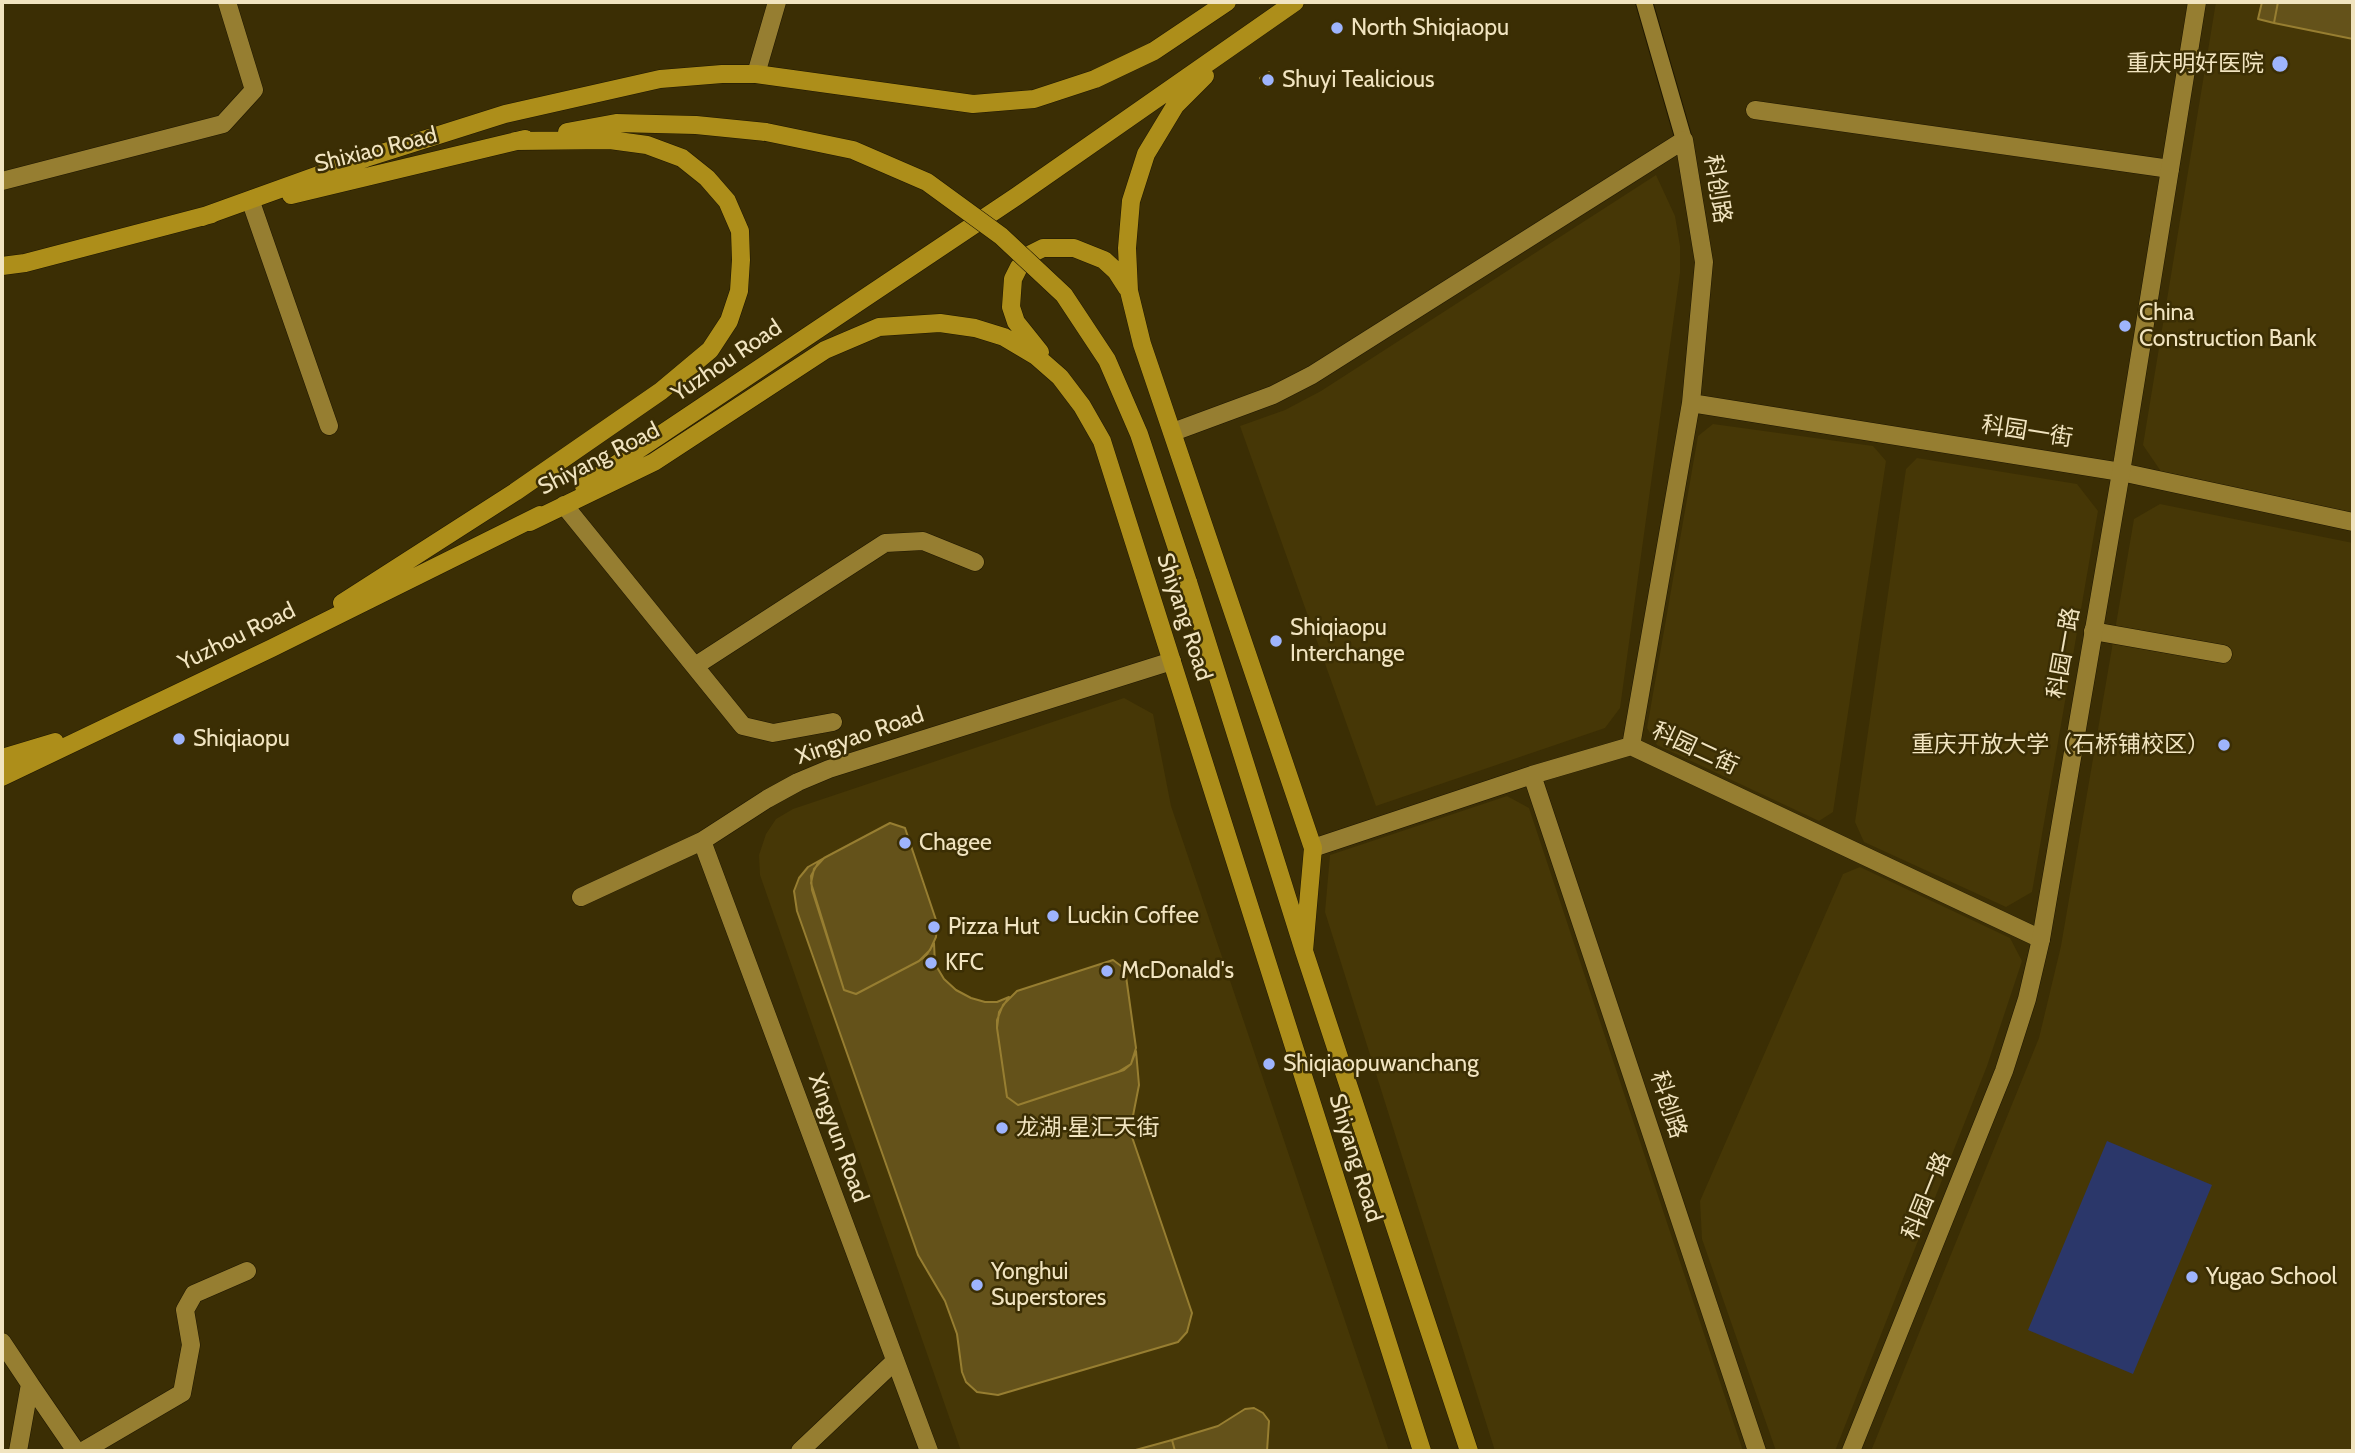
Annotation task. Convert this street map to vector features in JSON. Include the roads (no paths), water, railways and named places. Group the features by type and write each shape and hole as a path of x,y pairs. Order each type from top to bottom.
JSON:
{"main road":[{"path":"202,217 366,158 505,114 660,79 756,74 973,104 1034,99 1095,79 1154,51 1227,2"},
{"name":"Yuzhou Road","path":"2,776 530,522 1017,196 1295,2"},
{"path":"1237,43 1175,106 1146,154 1131,201 1126,248 1129,291 1142,344 1312,848 1304,951"},
{"name":"Shixiao Road","path":"2,269 515,141 617,123 696,125 766,132"},
{"name":"Shiyang Road","path":"766,132 853,150 926,182 1001,236 1064,295 1107,360 1134,421 1188,582 1304,951 1469,1451"},
{"path":"272,648 514,492 661,391 710,350 729,321 739,291 740,232 727,201 707,178 682,158 647,145 610,140 515,141"},
{"path":"1060,377 1028,339 1014,315 1010,295 1019,267 1031,254 1043,248 1074,248 1104,260 1116,271 1129,291"},
{"name":"Shiyang Road","path":"530,522 654,462 825,350 879,327 940,323 975,328 1004,337 1036,356 1060,377 1082,405 1102,440 1422,1451"},
{"path":"2,758 114,724"}],"street":[{"path":"2,181 223,124 254,90 227,2"},
{"path":"756,74 777,2"},
{"path":"1644,2 1684,140"},
{"name":"科园一路","path":"1851,1451 2004,1071 2027,999 2041,939 2121,472 2197,2"},
{"path":"1755,110 2170,169"},
{"name":"科创路","path":"1173,432 1273,395 1312,375 1684,140 1704,262 1691,403 1631,746"},
{"path":"251,205 329,426"},
{"name":"科园一街","path":"1691,403 2121,472 2353,522"},
{"path":"564,505 743,726 773,733 833,722"},
{"path":"695,666 885,543 923,541 975,562"},
{"path":"2093,631 2222,654"},
{"name":"Xingyao Road","path":"582,897 702,841 767,799 829,769 1172,661"},
{"name":"科园二街","path":"1312,848 1532,775 1631,746 2041,939"},
{"name":"科创路","path":"1532,775 1757,1451"},
{"name":"Xingyun Road","path":"702,841 929,1451"},
{"path":"83,1451 182,1394 191,1345 185,1310 194,1294 247,1271"},
{"path":"2,1342 76,1451"},
{"path":"800,1451 895,1362"},
{"path":"18,1451 30,1384"}],"place":[{"name":"North Shiqiaopu","path":"1337,28"},
{"name":"重庆明好医院","path":"2280,64"},
{"name":"Shuyi Tealicious","path":"1268,80"},
{"name":"China Construction Bank","path":"2125,326"},
{"name":"Shiqiaopu Interchange","path":"1276,641"},
{"name":"Shiqiaopu","path":"179,739"},
{"name":"重庆开放大学（石桥铺校区）","path":"2224,745"},
{"name":"Chagee","path":"905,843"},
{"name":"Luckin Coffee","path":"1053,916"},
{"name":"Pizza Hut","path":"934,927"},
{"name":"KFC","path":"931,963"},
{"name":"McDonald's","path":"1107,971"},
{"name":"Shiqiaopuwanchang","path":"1269,1064"},
{"name":"龙湖·星汇天街","path":"1002,1128"},
{"name":"Yugao School","path":"2192,1277"},
{"name":"Yonghui Superstores","path":"977,1285"}]}
